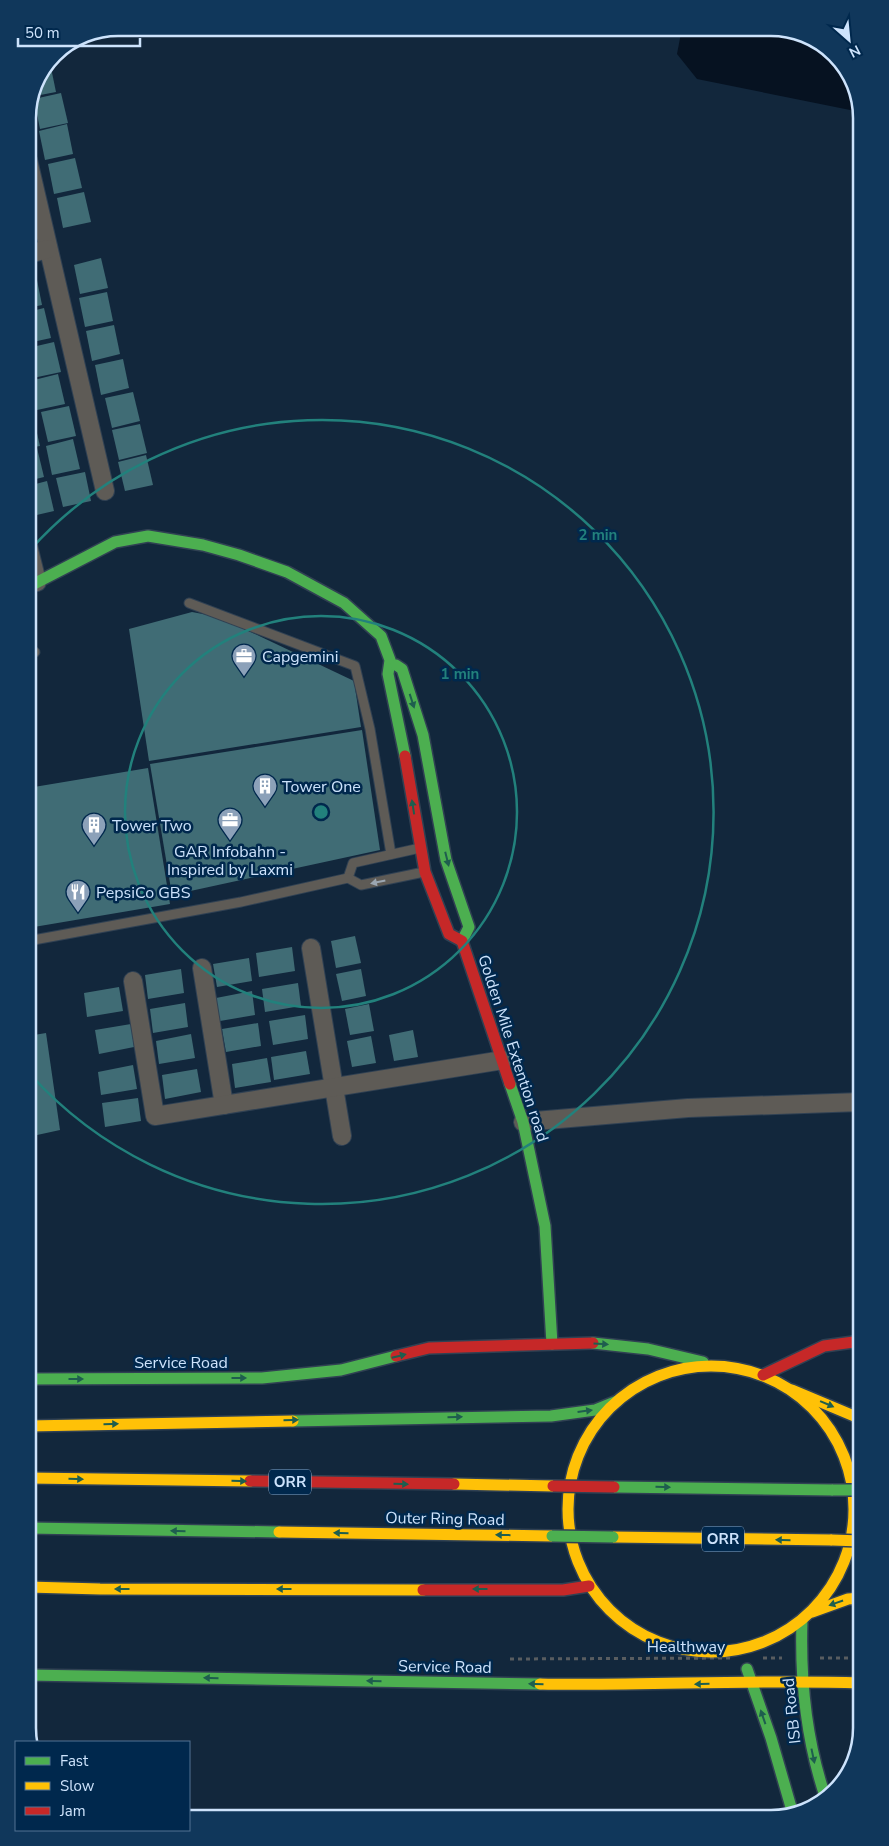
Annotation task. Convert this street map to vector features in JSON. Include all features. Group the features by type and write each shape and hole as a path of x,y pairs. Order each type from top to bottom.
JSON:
{"main road":[{"name":"Golden Mile Extention road","path":"36,582 115,542 148,536 203,544 240,555 287,572 344,602 380,636 390,660 402,669 423,735 446,860 469,927 462,941"},
{"name":"Golden Mile Extention road","path":"390,660 388,674 401,733 425,872 448,934 462,941 523,1122 545,1226 552,1344"},
{"path":"763,1375 824,1346 853,1342"},
{"name":"Service Road","path":"36,1379 262,1378 341,1370 429,1348 600,1343 648,1349 763,1375 792,1390"},
{"path":"36,1426 551,1416 595,1410 617,1401 648,1380 683,1368 719,1365"},
{"path":"792,1390 853,1416"},
{"path":"792,1390 824,1418 845,1455 853,1488"},
{"path":"617,1401 590,1431 573,1468 567,1509 572,1549 589,1586 614,1616 646,1638 686,1651 741,1653 767,1642 812,1612 838,1578 853,1538"},
{"name":"Outer Ring Road","path":"36,1478 853,1490"},
{"name":"Outer Ring Road","path":"36,1528 853,1541"},
{"path":"36,1587 563,1590 589,1586"},
{"path":"812,1612 853,1599"},
{"name":"ISB Road","path":"802,1620 807,1730 815,1767 823,1790"},
{"name":"ISB Road","path":"741,1653 791,1807"},
{"name":"Service Road","path":"36,1675 585,1685 805,1681 853,1683"}],"street":[{"path":"36,196 105,491"},
{"path":"36,252 48,250"},
{"path":"311,948 342,1136"},
{"path":"202,968 224,1105"},
{"path":"133,981 155,1116 503,1060"},
{"path":"523,1122 688,1108 853,1102"}],"lane":[{"path":"189,603 355,666 370,729 391,854"},
{"path":"348,878 353,863 420,848"},
{"path":"36,940 241,902 348,878 361,885 425,872"}],"path":[{"name":"Healthway","path":"510,1659 741,1653 803,1658 853,1658"}],"water":[{"path":"680,36 776,36 787,38 816,50 824,56 824,65 833,65 847,87 852,110 697,79 677,54"}],"building":[{"path":"52,71 56,92 40,95"},
{"path":"61,93 68,123 40,129 36,111 39,98"},
{"path":"67,124 73,154 45,160 39,131"},
{"path":"75,158 82,188 54,194 48,164"},
{"path":"84,192 91,222 63,228 57,198"},
{"path":"101,258 108,288 80,294 74,265"},
{"path":"36,275 42,305 36,306"},
{"path":"107,292 113,321 85,327 79,298"},
{"path":"44,308 51,338 36,341 36,310"},
{"path":"114,325 120,354 92,361 86,331"},
{"path":"54,342 61,372 36,377 36,346"},
{"path":"123,359 129,388 101,395 95,365"},
{"path":"58,374 65,404 37,410 36,380"},
{"path":"133,392 140,421 112,428 105,398"},
{"path":"69,406 76,436 48,442 41,412"},
{"path":"140,424 147,453 119,460 112,430"},
{"path":"36,429 40,446 36,447"},
{"path":"73,439 80,469 52,475 46,446"},
{"path":"36,448 44,477 36,479"},
{"path":"146,455 153,485 125,491 118,462"},
{"path":"85,472 91,501 63,507 56,478"},
{"path":"47,481 54,511 36,515 36,484"},
{"path":"192,612 219,617 354,681 361,727 149,761 129,629"},
{"name":"Tower One","path":"362,730 380,850 172,895 150,764"},
{"name":"Tower Two","path":"148,768 170,904 36,927 36,787"},
{"path":"355,936 361,963 336,968 331,941"},
{"path":"292,947 295,971 259,977 256,953"},
{"path":"249,958 252,981 217,987 213,964"},
{"path":"181,969 184,993 148,999 145,975"},
{"path":"361,969 366,996 342,1001 336,974"},
{"path":"298,983 301,1006 265,1012 262,989"},
{"path":"119,987 123,1011 87,1017 84,993"},
{"path":"252,991 255,1015 220,1021 216,998"},
{"path":"185,1003 188,1027 153,1033 150,1009"},
{"path":"369,1004 374,1031 350,1035 345,1009"},
{"path":"305,1015 308,1039 273,1045 269,1021"},
{"path":"258,1023 261,1046 226,1052 222,1029"},
{"path":"131,1024 134,1047 99,1054 95,1030"},
{"path":"413,1030 418,1057 394,1061 389,1035"},
{"path":"46,1033 60,1130 36,1135 36,1035"},
{"path":"191,1034 195,1058 159,1064 156,1041"},
{"path":"371,1036 376,1063 352,1067 347,1041"},
{"path":"306,1051 310,1074 274,1080 271,1057"},
{"path":"267,1058 271,1082 235,1088 232,1064"},
{"path":"133,1065 137,1089 101,1095 98,1072"},
{"path":"197,1069 201,1092 165,1099 162,1075"},
{"path":"138,1098 141,1121 105,1127 102,1103"}],"traffic: fast":[{"path":"36,583 115,542 148,536 203,545 287,572 344,603 381,636 390,660 388,674 405,756"},
{"path":"396,665 402,669 423,735 446,860 469,927 462,941"},
{"path":"510,1084 523,1122 545,1226 552,1344"},
{"path":"593,1343 648,1349 703,1362"},
{"path":"36,1379 262,1378 341,1370 396,1356"},
{"path":"293,1421 551,1416 595,1410 617,1401"},
{"path":"614,1487 833,1490"},
{"path":"833,1490 853,1490"},
{"path":"36,1528 279,1532"},
{"path":"552,1536 613,1537"},
{"path":"802,1620 803,1687 813,1753 823,1790"},
{"path":"747,1669 771,1738 791,1807"},
{"path":"36,1675 540,1684"}],"traffic: slow":[{"path":"853,1490 848,1467 837,1441 822,1418 802,1398 779,1383 753,1372 725,1366 697,1366 656,1377 620,1398 600,1418 585,1441 574,1467 568,1495 568,1523 574,1551 585,1577 600,1600 620,1620 643,1635 669,1646 697,1652 725,1652 753,1646 779,1635 802,1620 822,1600 837,1577 848,1551 853,1528"},
{"path":"792,1390 853,1416"},
{"path":"36,1426 293,1421"},
{"path":"36,1478 250,1481"},
{"path":"454,1484 553,1486"},
{"path":"279,1532 552,1536"},
{"path":"613,1537 832,1540"},
{"path":"832,1540 853,1541"},
{"path":"36,1587 423,1590"},
{"path":"812,1612 853,1599"},
{"path":"540,1684 853,1683"}],"traffic: jam":[{"path":"405,756 425,872 449,934 462,941 510,1084"},
{"path":"763,1375 824,1346 853,1342"},
{"path":"396,1356 429,1348 593,1343"},
{"path":"250,1481 454,1484"},
{"path":"553,1486 614,1487"},
{"path":"423,1590 563,1590 589,1586"}],"place":[{"name":"Capgemini","path":"244,677"},
{"name":"Tower One","path":"265,807"},
{"name":"GAR Infobahn - Inspired by Laxmi","path":"230,841"},
{"name":"Tower Two","path":"94,846"},
{"name":"PepsiCo GBS","path":"78,913"}]}
